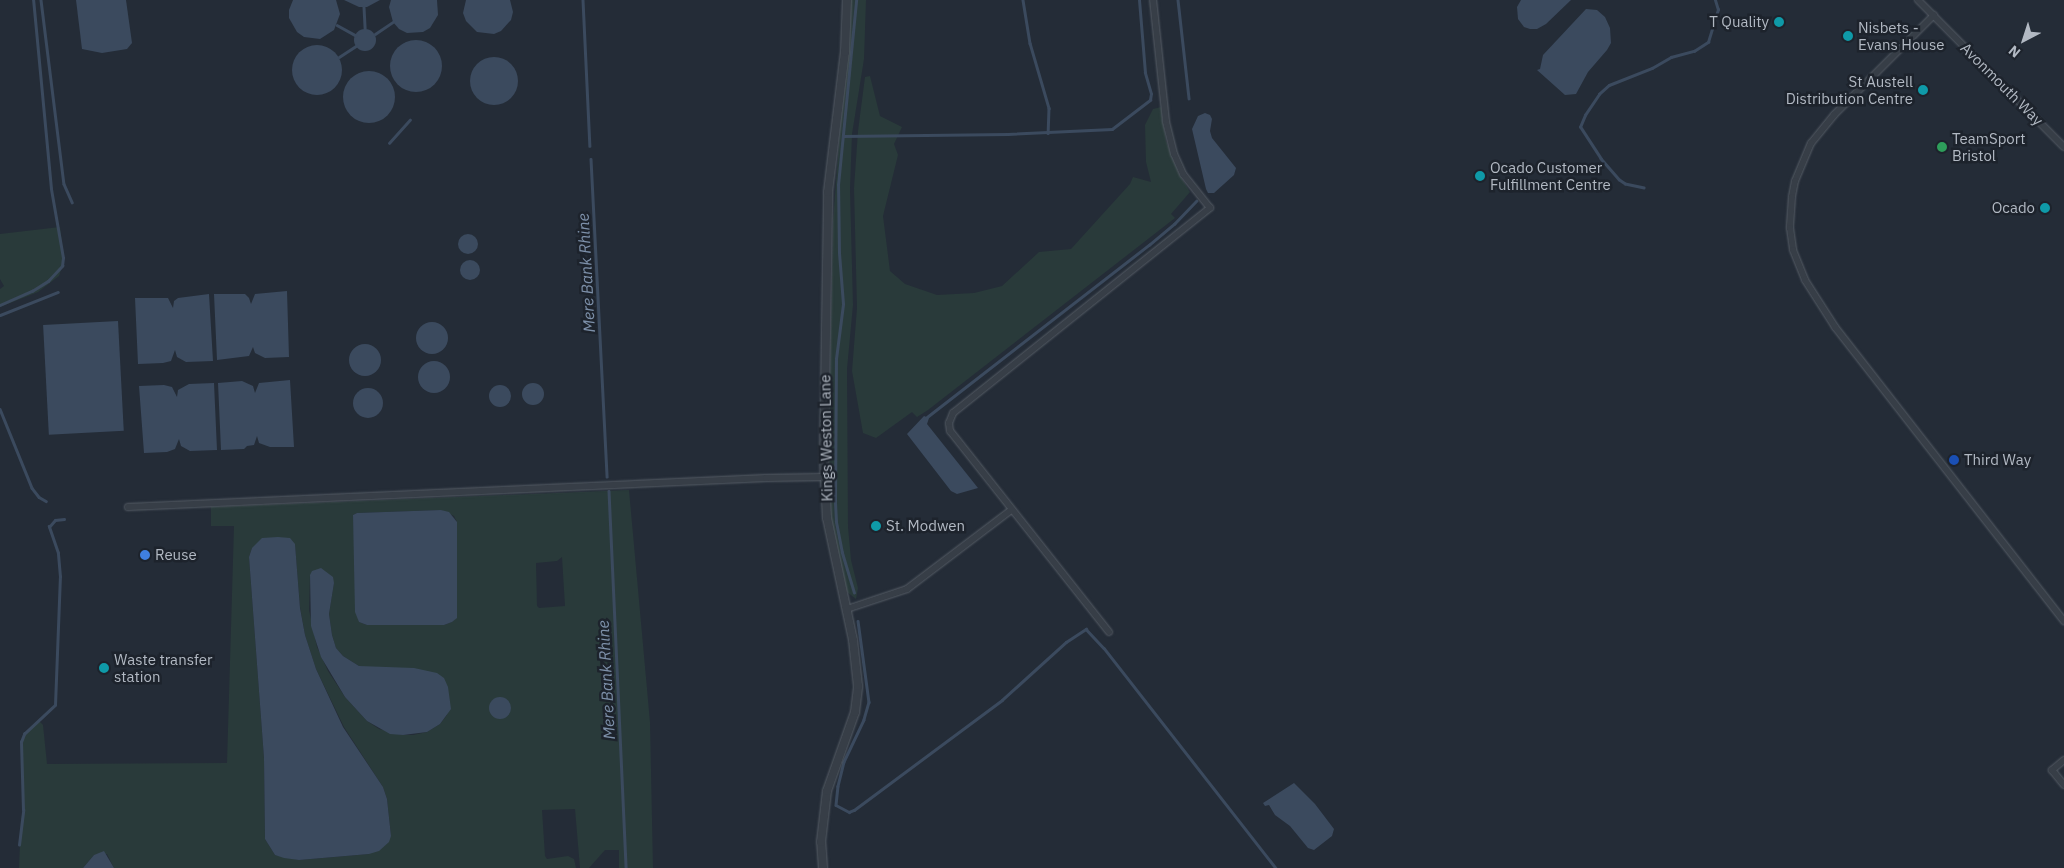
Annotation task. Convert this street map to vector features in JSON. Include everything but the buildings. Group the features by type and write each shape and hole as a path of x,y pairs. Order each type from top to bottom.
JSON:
{"street":[{"name":"Kings Weston Lane","path":"823,868 821,842 827,791 855,712 858,686 853,640 832,544 825,477 828,192 845,52 847,0"},
{"path":"1109,632 950,431 948,423 953,413 1210,208 1183,174 1174,154 1166,121 1153,0"},
{"name":"Avonmouth Way","path":"1918,0 2064,147"},
{"path":"1934,15 1834,114 1812,143 1795,181 1791,210 1791,239 1796,260 1805,280 1835,327 2064,621"},
{"path":"128,507 727,479 825,477"},
{"path":"847,609 907,589 1011,510"},
{"path":"2064,760 2052,770 2064,786"}],"shaded area":[{"path":"850,0 866,0 864,59 852,134 850,189 853,305 847,369 848,527 851,560 858,588 856,599 847,592 832,525 828,482 833,221"},
{"path":"870,76 880,116 902,127 894,144 898,155 883,216 890,271 905,284 937,295 974,293 1002,286 1039,252 1071,249 1130,184 1133,177 1151,182 1146,162 1145,125 1153,109 1161,107 1166,141 1179,174 1190,192 1171,214 1175,218 928,410 917,417 912,412 876,438 863,433 852,371 857,308 854,188 858,131 865,77"},
{"path":"60,227 64,261 59,276 38,292 0,307 0,289 4,286 0,279 0,234"},
{"path":"629,490 650,722 653,868 619,868 619,850 605,850 589,868 580,868 575,809 542,810 545,856 547,859 568,856 574,859 576,868 114,868 107,854 94,855 83,868 19,868 23,810 21,742 24,734 39,721 43,725 47,764 227,763 234,526 211,526 211,507","holes":["441,510 454,516 457,522 456,618 452,622 444,625 367,625 359,622 353,515 357,513","295,545 300,607 305,635 316,669 344,727 383,787 387,799 391,836 369,854 299,860 275,855 265,839 264,758 249,557 252,548","562,557 565,606 539,608 537,606 536,563 557,561","310,575 334,583 329,614 336,648 343,656 359,666 369,668 447,715 440,724 427,732 403,735 379,729 367,721 345,697 328,671 317,647 309,610"]}],"water":[{"path":"76,0 126,0 132,43 127,49 102,53 82,49"},
{"path":"293,0 336,0 340,14 334,30 320,39 304,37 297,32 289,18 289,10"},
{"path":"344,0 380,0 367,7 359,7"},
{"path":"391,0 437,0 438,15 430,28 423,32 407,33 399,29 393,22 389,7"},
{"path":"466,0 510,0 513,12 511,20 501,31 494,34 477,32 466,21 463,13"},
{"path":"1521,0 1571,0 1546,24 1537,29 1530,29 1524,27 1518,19 1517,7"},
{"path":"1586,9 1597,10 1605,17 1610,28 1611,43 1588,72 1576,94 1565,95 1537,70 1540,69 1543,55"},
{"path":"361,29 369,29 376,36 376,44 369,51 361,51 354,44 354,36"},
{"path":"416,40 426,42 434,48 440,56 442,66 440,76 434,84 426,90 416,92 406,90 398,84 392,76 390,66 392,56 398,48 406,42"},
{"path":"312,45 322,45 335,52 342,65 342,75 335,88 322,95 312,95 303,91 296,84 292,75 292,65 296,56 303,49"},
{"path":"489,57 499,57 511,64 518,76 518,86 511,98 499,105 489,105 481,101 474,94 470,86 470,76 474,68 481,61"},
{"path":"369,71 379,73 387,79 393,87 395,97 393,107 387,115 379,121 369,123 359,121 351,115 345,107 343,97 345,87 351,79 359,73"},
{"path":"1205,113 1210,115 1212,119 1210,131 1212,138 1236,168 1234,175 1214,193 1208,193 1206,189 1192,129 1198,116"},
{"path":"468,234 475,237 478,244 475,251 468,254 461,251 458,244 461,237"},
{"path":"466,260 474,260 480,266 480,274 474,280 466,280 460,274 460,266"},
{"path":"287,291 289,357 265,358 255,353 253,347 249,356 217,360 214,294 245,294 251,304 255,294"},
{"path":"209,294 213,361 186,362 177,357 175,350 171,361 138,364 135,298 168,298 173,308 174,301 178,298"},
{"path":"118,321 124,431 49,435 43,325"},
{"path":"432,322 438,323 443,327 447,332 447,344 443,349 438,353 432,354 426,353 421,349 417,344 416,338 417,332 421,327 426,323"},
{"path":"365,344 371,345 376,349 380,354 380,366 376,371 371,375 365,376 359,375 354,371 350,366 349,360 350,354 354,349 359,345"},
{"path":"434,361 445,366 450,377 445,388 434,393 423,388 418,377 423,366"},
{"path":"290,380 294,447 270,447 259,443 257,436 254,445 247,446 244,449 221,450 218,383 242,381 253,386 255,393 259,383"},
{"path":"214,383 217,450 190,451 181,446 179,439 175,449 167,452 144,453 139,386 164,385 172,387 177,397 178,390 189,384"},
{"path":"533,383 541,386 544,394 541,402 533,405 525,402 522,394 525,386"},
{"path":"500,385 508,388 511,396 508,404 500,407 492,404 489,396 492,388"},
{"path":"368,388 379,392 383,403 379,414 368,418 357,414 353,403 357,392"},
{"path":"924,416 929,418 927,424 978,488 957,494 951,491 907,434"},
{"path":"441,510 449,512 457,522 457,618 444,625 367,625 359,622 355,612 353,515 357,513"},
{"path":"262,538 290,538 295,544 300,608 305,635 316,669 343,727 383,787 387,799 391,836 389,842 379,851 369,854 299,860 275,855 265,839 264,758 249,557 252,548"},
{"path":"321,568 333,577 334,583 329,614 336,648 343,656 359,666 414,668 437,673 444,678 448,687 451,709 440,724 427,732 403,735 390,734 367,721 345,697 321,657 311,626 310,575 312,571"},
{"path":"500,697 508,700 511,708 508,716 500,719 492,716 489,708 492,700"},
{"path":"1294,783 1315,804 1334,829 1332,836 1314,850 1308,848 1290,826 1275,815 1269,805 1265,806 1263,803"},
{"path":"104,851 114,868 83,868 94,855"}],"waterway":[{"path":"0,305 32,291 48,281 62,266 63,258 51,189 33,0"},
{"path":"41,0 64,184 72,202"},
{"name":"Mere Bank Rhine","path":"583,0 590,146"},
{"path":"854,593 842,553 836,522 835,502 836,359 843,304 839,253 838,185 856,0"},
{"path":"1023,0 1030,43 1049,108 1048,133"},
{"path":"843,136 1008,134 1112,129 1150,100 1151,94 1145,73 1139,0"},
{"path":"1178,0 1189,98"},
{"path":"1644,188 1625,184 1619,180 1601,159 1580,127 1585,115 1599,94 1609,85 1652,68 1671,57 1694,51 1708,42 1718,10 1715,0"},
{"path":"364,7 365,28"},
{"path":"375,34 393,22"},
{"path":"337,25 355,35"},
{"path":"339,57 356,46"},
{"path":"389,143 410,120"},
{"name":"Mere Bank Rhine","path":"591,159 607,477"},
{"path":"927,417 1149,245 1174,224 1196,201"},
{"path":"0,315 58,292"},
{"path":"0,409 32,488 39,497 46,501"},
{"name":"Mere Bank Rhine","path":"609,491 626,868"},
{"path":"19,845 23,810 21,742 24,734 55,705 60,577 58,553 49,527 55,520 64,519"},
{"path":"858,621 869,702 864,720 844,762 838,786 836,805 849,812 854,810 1002,700 1066,642 1086,629 1104,648 1276,868"}],"place":[{"name":"T Quality","path":"1779,22"},
{"name":"Nisbets - Evans House","path":"1848,36"},
{"name":"St Austell Distribution Centre","path":"1923,90"},
{"name":"TeamSport Bristol","path":"1942,147"},
{"name":"Ocado Customer Fulfillment Centre","path":"1480,176"},
{"name":"Ocado","path":"2045,208"},
{"name":"Third Way","path":"1954,460"},
{"name":"St. Modwen","path":"876,526"},
{"name":"Reuse","path":"145,555"},
{"name":"Waste transfer station","path":"104,668"}]}
